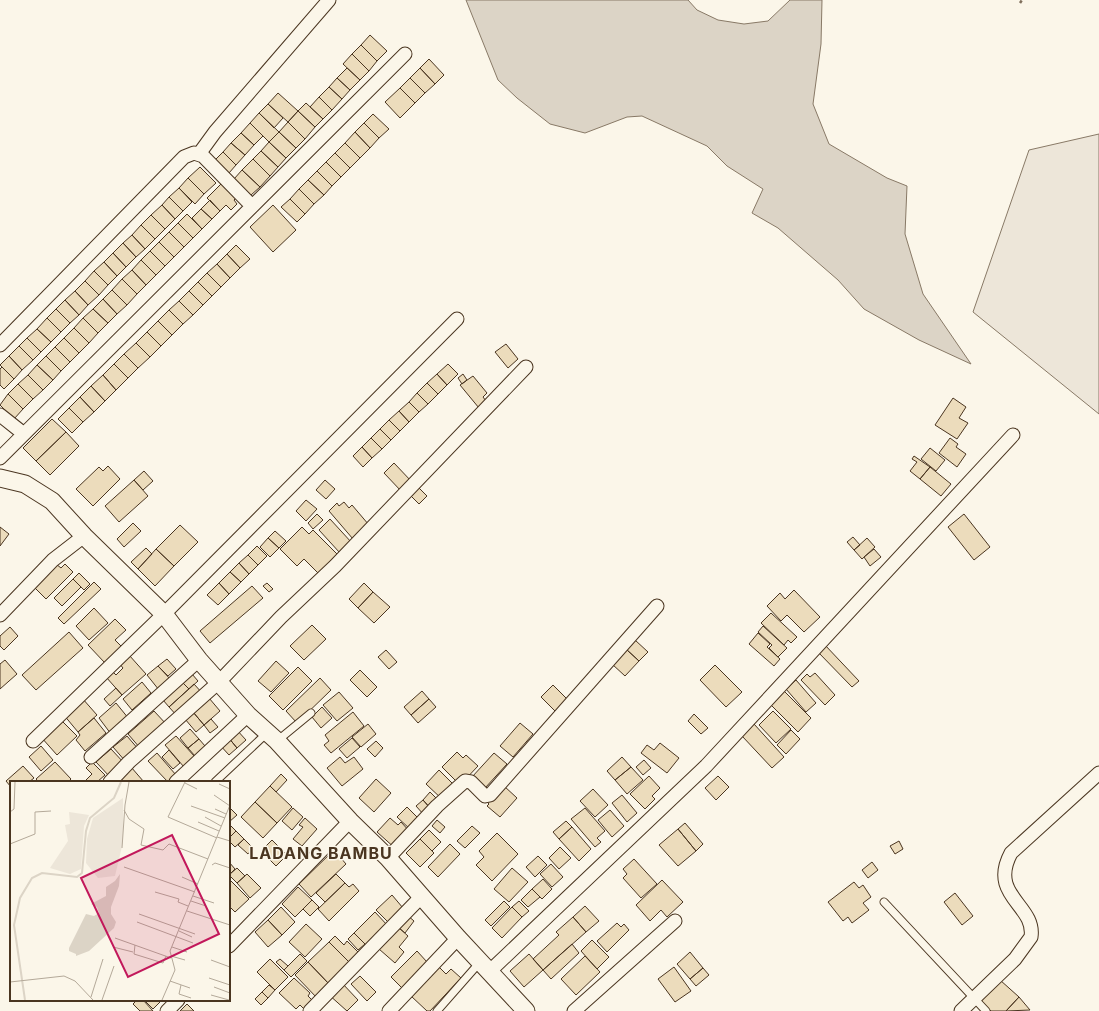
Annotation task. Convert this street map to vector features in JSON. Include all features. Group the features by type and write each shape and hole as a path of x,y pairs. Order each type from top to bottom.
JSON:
{"street":[{"path":"199,154 215,132 329,0"},
{"path":"0,458 405,54"},
{"path":"0,346 180,160 190,154 199,154 207,158 252,206"},
{"path":"34,741 164,614 457,319"},
{"path":"111,781 129,762 219,682 281,617 335,566 526,367"},
{"path":"0,415 24,434"},
{"path":"486,966 706,766 1013,435"},
{"path":"1,480 24,484 52,500 84,536 164,614 198,660 248,715 272,737 350,821 388,858 421,897 526,1011"},
{"path":"0,615 53,560 84,536"},
{"path":"388,858 437,806 465,781 471,782 485,796 490,795 657,606"},
{"path":"91,757 198,660"},
{"path":"177,781 248,715"},
{"path":"961,1011 1014,958 1031,937 1025,915 1011,896 1004,876 1004,865 1011,853 1099,773"},
{"path":"230,945 350,821"},
{"path":"310,1011 421,897"},
{"path":"574,1011 675,921"},
{"path":"389,1011 458,938"},
{"path":"167,1011 177,1001"}],"lane":[{"path":"216,781 272,737 311,713"},
{"path":"884,902 986,1011"},
{"path":"437,1011 486,966"}],"shaded area":[{"path":"466,0 688,0 697,10 718,20 744,24 768,21 790,0 822,0 821,44 813,104 829,144 887,178 907,186 905,234 923,294 971,364 919,340 864,309 838,280 778,228 752,213 763,189 727,166 707,146 642,116 627,117 585,133 550,124 517,98 498,80"},
{"path":"1099,134 1099,414 973,312 1029,150"}],"building":[{"path":"370,35 387,51 377,61 361,45"},
{"path":"361,45 377,61 369,71 352,54"},
{"path":"352,54 369,71 360,80 343,64"},
{"path":"429,59 444,75 435,84 420,68"},
{"path":"347,68 360,80 350,90 337,78"},
{"path":"420,68 435,84 425,93 410,78"},
{"path":"337,78 350,90 342,99 329,87"},
{"path":"410,78 425,93 415,103 400,88"},
{"path":"329,87 342,99 332,110 319,97"},
{"path":"400,88 415,103 400,118 385,102"},
{"path":"278,93 298,111 288,122 268,104"},
{"path":"319,97 332,110 323,119 310,107"},
{"path":"306,103 323,119 315,127 298,111"},
{"path":"268,104 283,118 274,128 259,113"},
{"path":"298,111 315,127 305,139 288,122"},
{"path":"259,113 279,132 269,142 250,123"},
{"path":"373,114 389,129 379,138 364,123"},
{"path":"288,122 305,139 296,148 279,132"},
{"path":"250,123 263,136 254,145 241,133"},
{"path":"364,123 379,138 370,148 355,132"},
{"path":"279,132 296,148 286,158 269,142"},
{"path":"355,132 370,148 360,158 345,143"},
{"path":"241,133 254,145 245,155 231,143"},
{"path":"269,142 286,158 278,167 261,151"},
{"path":"231,143 245,155 236,165 223,152"},
{"path":"345,143 360,158 350,168 335,153"},
{"path":"261,151 278,167 270,176 253,159"},
{"path":"223,152 236,165 229,173 215,160"},
{"path":"335,153 350,168 341,177 326,162"},
{"path":"253,159 270,176 260,187 242,170"},
{"path":"326,162 341,177 332,186 317,171"},
{"path":"200,167 216,183 204,194 188,178"},
{"path":"242,170 260,187 251,195 234,179"},
{"path":"317,171 332,186 324,195 308,180"},
{"path":"188,178 204,194 195,204 179,188"},
{"path":"308,180 324,195 314,204 299,189"},
{"path":"222,183 236,198 234,200 237,204 231,210 226,205 220,211 207,198"},
{"path":"179,188 192,202 183,211 169,197"},
{"path":"299,189 314,204 305,214 290,199"},
{"path":"169,197 183,211 175,219 162,205"},
{"path":"290,199 305,214 297,222 281,207"},
{"path":"210,200 220,211 212,219 201,209"},
{"path":"162,205 175,219 165,229 151,215"},
{"path":"273,205 296,230 273,252 250,227"},
{"path":"201,209 212,219 202,229 192,218"},
{"path":"187,214 202,229 193,238 178,223"},
{"path":"151,215 165,229 155,239 141,225"},
{"path":"178,223 193,238 184,247 169,232"},
{"path":"141,225 155,239 145,249 132,235"},
{"path":"169,232 184,247 174,257 159,242"},
{"path":"132,235 145,249 136,257 123,243"},
{"path":"159,242 174,257 165,266 150,251"},
{"path":"123,243 136,257 126,267 113,253"},
{"path":"236,245 250,259 240,268 227,254"},
{"path":"150,251 165,266 156,275 141,260"},
{"path":"113,253 126,267 117,276 104,262"},
{"path":"227,254 240,268 230,278 217,264"},
{"path":"141,260 156,275 146,285 132,270"},
{"path":"104,262 117,276 108,285 94,271"},
{"path":"217,264 230,278 221,287 207,273"},
{"path":"132,270 146,285 137,294 122,279"},
{"path":"94,271 108,285 99,295 85,281"},
{"path":"207,273 221,287 212,296 198,282"},
{"path":"122,279 137,294 127,305 112,290"},
{"path":"85,281 99,295 88,305 75,291"},
{"path":"198,282 212,296 203,305 189,291"},
{"path":"112,290 127,305 117,314 103,299"},
{"path":"75,291 88,305 79,315 65,300"},
{"path":"189,291 203,305 193,315 179,301"},
{"path":"103,299 117,314 108,323 93,309"},
{"path":"65,300 79,315 70,323 56,309"},
{"path":"179,301 193,315 183,324 169,310"},
{"path":"56,309 70,323 61,332 47,318"},
{"path":"93,309 108,323 98,333 83,318"},
{"path":"169,310 183,324 172,335 158,321"},
{"path":"47,318 61,332 51,342 37,329"},
{"path":"83,318 98,333 89,343 74,328"},
{"path":"158,321 172,335 161,346 147,332"},
{"path":"74,328 89,343 79,353 64,338"},
{"path":"37,329 51,342 41,352 27,338"},
{"path":"147,332 161,346 150,357 136,343"},
{"path":"27,338 41,352 33,360 19,346"},
{"path":"64,338 79,353 70,362 55,347"},
{"path":"136,343 150,357 138,368 124,354"},
{"path":"506,344 518,359 508,368 495,352"},
{"path":"19,346 33,360 22,370 9,356"},
{"path":"55,347 70,362 61,371 46,356"},
{"path":"124,354 138,368 128,378 114,364"},
{"path":"9,356 22,370 14,379 0,365"},
{"path":"46,356 61,371 53,380 37,365"},
{"path":"114,364 128,378 116,390 103,375"},
{"path":"448,364 458,374 447,385 437,374"},
{"path":"37,365 53,380 43,390 28,375"},
{"path":"2,367 14,379 4,389 0,385 0,369"},
{"path":"437,374 447,385 438,394 427,383"},
{"path":"463,374 467,380 462,384 458,378"},
{"path":"28,375 43,390 33,399 18,384"},
{"path":"103,375 116,390 105,401 91,386"},
{"path":"473,376 487,393 483,397 486,401 479,408 460,385"},
{"path":"427,383 438,394 428,404 417,393"},
{"path":"18,384 33,399 23,409 8,394"},
{"path":"91,386 105,401 94,412 80,397"},
{"path":"417,393 428,404 419,412 409,402"},
{"path":"8,394 23,409 14,419 0,405"},
{"path":"80,397 94,412 83,422 69,408"},
{"path":"953,398 966,407 959,418 968,423 957,439 935,425"},
{"path":"409,402 419,412 409,422 399,411"},
{"path":"69,408 83,422 72,433 58,419"},
{"path":"399,411 409,422 400,431 389,420"},
{"path":"52,419 66,432 36,461 23,448"},
{"path":"389,420 400,431 391,440 380,429"},
{"path":"380,429 391,440 382,449 371,438"},
{"path":"66,432 79,446 50,475 36,461"},
{"path":"371,438 382,449 372,458 362,447"},
{"path":"950,438 958,444 956,447 966,454 957,467 939,453"},
{"path":"362,447 372,458 363,467 353,456"},
{"path":"930,448 945,460 936,471 921,459"},
{"path":"914,456 930,467 920,479 910,471 917,462 912,459"},
{"path":"394,463 412,482 402,492 384,473"},
{"path":"108,466 120,479 93,506 76,489 99,467 103,471"},
{"path":"930,467 951,484 941,496 920,479"},
{"path":"144,471 153,481 143,490 134,480"},
{"path":"134,480 148,496 119,522 105,506"},
{"path":"325,480 335,489 326,499 316,490"},
{"path":"417,486 427,496 419,504 409,494"},
{"path":"306,500 317,509 306,521 296,511"},
{"path":"344,502 349,508 352,505 369,525 353,539 329,511 337,503 339,506"},
{"path":"317,514 323,520 313,529 308,523"},
{"path":"964,514 990,547 974,560 948,527"},
{"path":"330,519 352,543 340,553 319,530"},
{"path":"133,523 141,531 124,547 117,539"},
{"path":"180,525 198,542 174,566 156,549"},
{"path":"0,527 9,534 0,546"},
{"path":"302,527 309,534 313,530 337,554 332,559 334,561 320,575 304,559 297,566 280,549"},
{"path":"275,531 286,541 279,548 268,538"},
{"path":"853,537 860,545 854,550 847,542"},
{"path":"268,538 279,548 270,557 260,547"},
{"path":"867,538 875,547 862,559 854,550"},
{"path":"257,546 267,556 258,565 248,555"},
{"path":"146,548 152,554 138,569 131,562"},
{"path":"156,549 174,566 155,586 138,569"},
{"path":"874,549 881,557 870,566 864,557"},
{"path":"248,555 258,565 249,574 239,563"},
{"path":"239,563 249,574 241,582 230,572"},
{"path":"56,564 61,568 65,564 73,572 46,599 33,586"},
{"path":"230,572 241,582 229,594 219,583"},
{"path":"79,573 90,584 84,590 73,579"},
{"path":"73,579 81,587 62,606 54,598"},
{"path":"94,582 101,589 64,624 58,618"},
{"path":"219,583 229,594 218,605 207,595"},
{"path":"267,583 273,589 269,592 263,586"},
{"path":"364,583 373,592 358,608 349,599"},
{"path":"252,586 263,598 210,643 200,631"},
{"path":"794,590 820,617 804,632 787,615 781,621 767,606 780,593 785,599"},
{"path":"373,592 390,607 374,623 358,608"},
{"path":"94,608 108,623 89,640 76,626"},
{"path":"771,613 797,637 791,643 788,640 784,645 761,623"},
{"path":"115,619 126,630 115,640 122,647 105,663 88,645"},
{"path":"312,625 326,639 304,660 290,646"},
{"path":"763,626 787,648 778,657 769,648 772,645 758,632"},
{"path":"10,627 18,636 4,650 0,646 0,636"},
{"path":"69,632 83,648 36,690 22,675"},
{"path":"758,633 770,644 767,647 780,659 774,666 749,644"},
{"path":"635,640 648,652 639,661 626,649"},
{"path":"824,644 859,681 852,687 817,651"},
{"path":"626,649 639,661 625,676 612,664"},
{"path":"386,650 397,662 389,669 378,657"},
{"path":"129,655 146,674 122,695 106,677 112,671 116,675 123,668 119,663"},
{"path":"167,659 176,669 168,676 158,666"},
{"path":"5,660 17,674 0,689 0,664"},
{"path":"276,661 289,673 271,692 258,681"},
{"path":"715,665 742,692 726,707 700,680"},
{"path":"158,666 171,680 159,690 147,675"},
{"path":"298,667 312,681 283,710 269,696"},
{"path":"360,670 377,687 367,697 350,680"},
{"path":"815,673 835,695 825,705 801,680 807,674 810,677"},
{"path":"192,674 198,681 189,689 182,682"},
{"path":"320,678 331,690 297,723 286,711"},
{"path":"796,680 816,703 806,712 786,689"},
{"path":"142,682 151,693 132,710 123,699"},
{"path":"182,682 189,689 169,707 163,700"},
{"path":"194,684 203,694 178,717 169,707"},
{"path":"553,685 567,699 555,711 541,697"},
{"path":"116,688 122,695 110,706 104,699"},
{"path":"422,691 429,699 411,715 404,707"},
{"path":"784,691 811,718 798,732 770,704"},
{"path":"339,692 353,708 337,721 323,705"},
{"path":"82,698 97,715 78,732 63,714"},
{"path":"209,698 220,711 204,725 193,712"},
{"path":"429,699 436,707 418,723 411,715"},
{"path":"116,703 129,719 111,734 99,718"},
{"path":"322,707 332,718 321,728 312,717"},
{"path":"154,711 167,725 140,748 128,734"},
{"path":"773,711 791,729 776,743 759,725"},
{"path":"193,712 204,725 196,732 185,719"},
{"path":"353,712 364,726 331,753 324,745 329,741 325,735"},
{"path":"694,714 708,728 701,734 688,721"},
{"path":"94,718 106,733 85,751 76,740 80,735 78,732"},
{"path":"60,719 77,736 57,755 41,737"},
{"path":"211,719 218,727 210,733 204,725"},
{"path":"520,723 533,734 513,757 500,746"},
{"path":"368,724 376,734 361,747 352,737"},
{"path":"754,724 784,757 772,768 742,736"},
{"path":"190,729 199,739 188,748 180,738"},
{"path":"236,729 246,740 237,748 228,737"},
{"path":"791,730 800,739 786,754 777,745"},
{"path":"127,736 139,750 126,762 113,747"},
{"path":"176,736 195,757 184,767 165,745"},
{"path":"228,737 237,748 229,755 219,744"},
{"path":"352,738 360,747 347,758 339,749"},
{"path":"199,739 205,746 195,756 188,748"},
{"path":"376,741 383,748 375,757 367,749"},
{"path":"660,743 679,758 667,773 641,753 647,745 654,750"},
{"path":"41,746 53,760 41,771 29,757"},
{"path":"111,749 125,764 110,777 96,762"},
{"path":"169,750 180,763 173,769 162,757"},
{"path":"457,752 463,758 466,755 478,766 460,785 442,767"},
{"path":"157,753 176,775 167,781 148,761"},
{"path":"494,753 507,764 485,788 472,777"},
{"path":"340,757 345,763 354,757 363,769 342,786 327,768"},
{"path":"622,757 631,767 615,780 607,771"},
{"path":"644,760 651,768 643,775 636,767"},
{"path":"55,762 71,779 69,781 38,781 36,779"},
{"path":"92,762 105,775 98,781 87,781 86,780 92,774 86,768"},
{"path":"23,766 34,778 30,781 10,781 10,786 6,781"},
{"path":"131,767 143,781 115,781"},
{"path":"631,767 643,780 627,794 615,780"},
{"path":"439,770 456,787 443,800 426,784"},
{"path":"281,774 287,780 276,792 270,786"},
{"path":"649,776 660,788 652,796 655,799 645,809 630,794"},
{"path":"718,776 729,787 716,800 705,788"},
{"path":"376,779 391,793 374,812 359,798"},
{"path":"270,786 292,807 277,823 255,802"},
{"path":"504,786 517,798 500,817 487,806 489,804 487,802"},
{"path":"593,789 608,805 595,817 580,801"},
{"path":"430,792 439,801 431,809 423,800"},
{"path":"622,795 637,813 627,822 612,803"},
{"path":"423,800 431,809 424,815 416,806"},
{"path":"255,802 277,823 263,838 241,817"},
{"path":"407,807 420,820 411,830 397,817"},
{"path":"230,808 237,815 230,821"},
{"path":"293,808 303,817 292,830 282,821"},
{"path":"585,808 605,831 597,838 601,842 595,847 571,819"},
{"path":"610,810 624,826 612,837 598,820"},
{"path":"305,818 317,829 302,846 293,839 303,827 299,825"},
{"path":"390,818 398,825 401,822 411,833 396,849 377,832"},
{"path":"437,820 445,827 440,833 432,826"},
{"path":"566,821 572,827 559,839 553,832"},
{"path":"685,823 703,844 696,851 678,829"},
{"path":"230,825 236,831 230,837"},
{"path":"472,826 480,833 465,848 457,841"},
{"path":"572,827 591,849 579,861 559,839"},
{"path":"678,829 696,851 678,866 659,845"},
{"path":"429,830 441,842 432,851 420,839"},
{"path":"236,831 244,839 235,847 230,842 230,837"},
{"path":"497,833 518,854 492,881 476,865 484,857 479,851"},
{"path":"244,839 253,848 248,854 238,845"},
{"path":"420,839 434,853 420,867 406,853"},
{"path":"272,840 287,855 276,866 261,851"},
{"path":"899,841 903,849 895,854 890,846"},
{"path":"450,844 460,854 438,877 428,867"},
{"path":"560,847 571,858 559,869 549,858"},
{"path":"334,850 346,864 311,897 299,884"},
{"path":"538,856 547,865 535,877 526,867"},
{"path":"634,859 657,884 641,898 623,878 627,874 623,869"},
{"path":"872,862 878,870 868,878 862,870"},
{"path":"230,863 235,869 230,874"},
{"path":"551,864 563,877 552,887 540,874"},
{"path":"237,868 245,876 237,883 230,874"},
{"path":"512,868 528,882 509,902 494,889"},
{"path":"247,874 261,888 250,898 237,883"},
{"path":"336,874 345,883 325,902 316,893"},
{"path":"543,879 552,889 542,899 532,889"},
{"path":"662,880 683,902 667,917 661,910 650,921 636,905"},
{"path":"231,881 249,899 235,912 230,907"},
{"path":"854,882 859,888 863,885 871,897 863,903 869,910 852,923 848,917 843,921 828,902"},
{"path":"345,883 349,887 353,884 359,891 329,921 318,909"},
{"path":"298,887 312,900 295,917 282,904"},
{"path":"532,889 540,897 528,907 521,900"},
{"path":"955,893 973,916 962,925 944,902"},
{"path":"392,895 403,908 388,922 376,910"},
{"path":"312,900 319,907 310,916 303,909"},
{"path":"504,901 510,907 491,926 485,920"},
{"path":"519,901 529,911 522,917 512,907"},
{"path":"585,906 599,921 586,932 573,917"},
{"path":"281,907 295,922 282,935 268,920"},
{"path":"512,907 522,917 502,938 492,928"},
{"path":"375,912 388,926 367,946 354,933"},
{"path":"407,915 414,921 405,933 398,927"},
{"path":"573,917 586,932 543,970 533,959 559,935 556,932"},
{"path":"268,920 282,935 268,947 255,932"},
{"path":"617,923 621,927 624,924 629,930 607,952 597,941"},
{"path":"306,924 322,939 305,957 289,942"},
{"path":"398,927 408,936 399,947 404,952 395,963 379,949"},
{"path":"354,933 365,944 358,950 348,939"},
{"path":"335,936 344,945 347,941 359,953 349,962 329,942"},
{"path":"592,940 609,957 597,969 581,951"},
{"path":"329,942 349,962 328,983 308,962"},
{"path":"572,944 579,953 551,979 543,970"},
{"path":"417,951 427,962 414,975 418,979 405,991 391,977"},
{"path":"690,952 703,968 690,979 677,964"},
{"path":"300,954 307,961 291,977 284,970"},
{"path":"529,954 543,970 524,987 510,971"},
{"path":"585,956 600,972 576,995 561,979"},
{"path":"270,959 288,977 275,990 257,972"},
{"path":"280,959 288,966 284,970 276,962"},
{"path":"308,962 331,986 318,999 295,975"},
{"path":"438,966 446,974 451,969 461,978 430,1011 427,1011 411,996"},
{"path":"674,967 691,991 675,1002 658,979"},
{"path":"703,968 709,975 696,986 690,979"},
{"path":"360,976 376,992 367,1001 351,984"},
{"path":"294,978 310,993 308,996 312,1000 304,1009 300,1005 296,1009 279,993"},
{"path":"1000,980 1019,997 1006,1011 991,1011 980,1001"},
{"path":"341,982 358,1000 347,1011 328,994"},
{"path":"269,985 275,990 268,998 262,992"},
{"path":"262,992 268,998 261,1005 255,999"},
{"path":"1019,997 1030,1010 1006,1011"},
{"path":"136,1001 144,1001 153,1011 140,1011 133,1004"},
{"path":"145,1001 161,1001 153,1009"},
{"path":"187,1004 194,1011 180,1011"}],"district":[{"name":"LADANG BAMBU","path":"321,853"}]}
